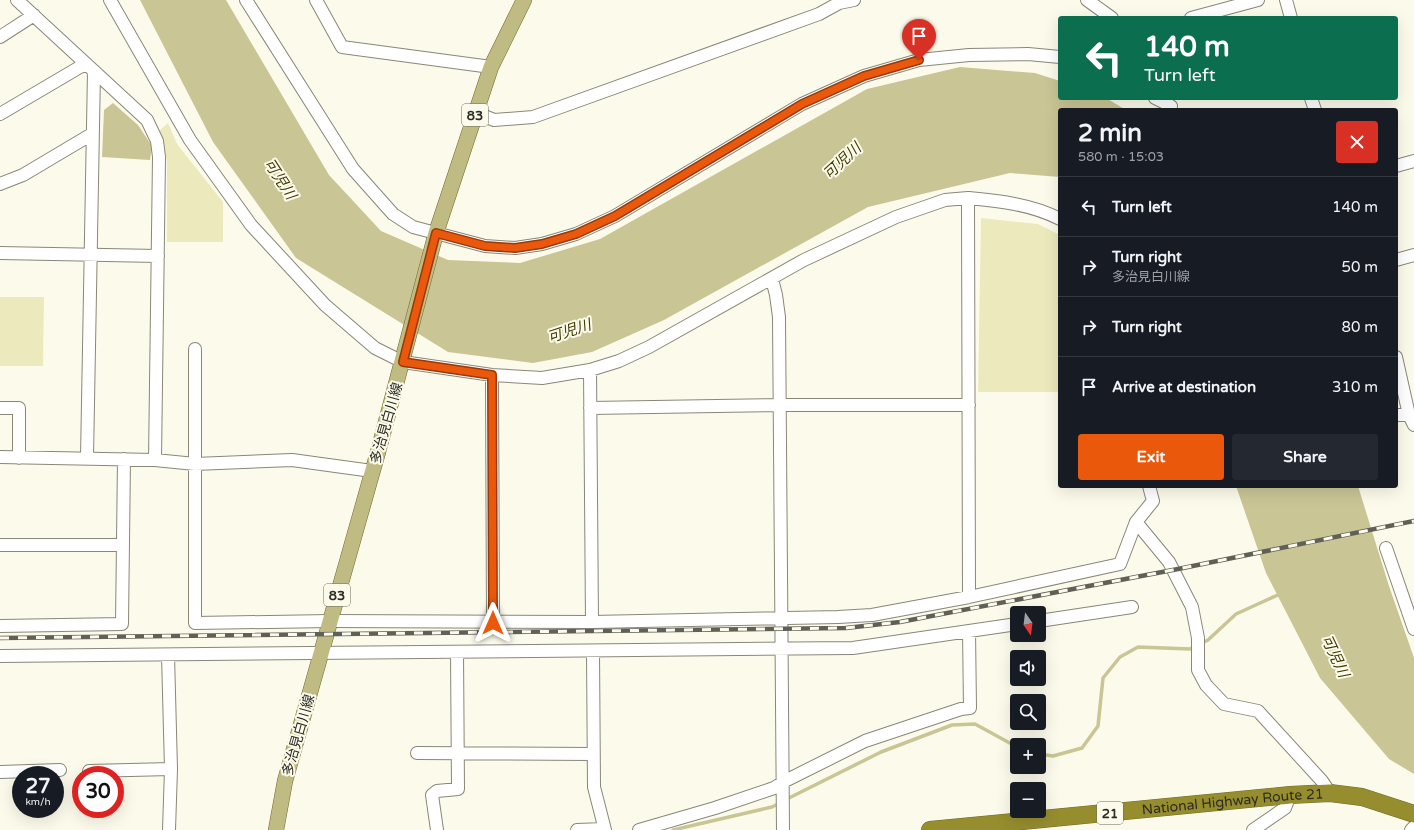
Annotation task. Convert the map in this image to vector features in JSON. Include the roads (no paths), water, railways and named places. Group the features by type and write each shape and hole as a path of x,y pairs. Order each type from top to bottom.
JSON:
{"highway":[{"name":"National Highway Route 21","path":"930,830 1330,793 1362,797 1412,818"}],"main road":[{"name":"多治見白川線","path":"276,830 285,781 403,362 436,233 475,112 492,67 524,0"}],"street":[{"path":"17,0 147,120 157,141 159,157 155,460"},
{"path":"110,0 190,140 251,225 324,304 375,348 403,362 492,375 542,378 590,370 619,361 649,346 804,260 896,217 945,200 968,198 1013,204 1034,209 1058,218"},
{"path":"246,0 354,169 393,214 413,227 485,246 515,248 549,242 576,234 615,216 802,104 864,76 919,60 970,55 1028,54 1058,57"},
{"path":"316,0 342,47 492,67"},
{"path":"827,0 839,3"},
{"path":"475,112 494,120 533,117 819,14 839,3 854,0"},
{"path":"1087,0 1109,16"},
{"path":"1198,16 1258,0"},
{"path":"1286,0 1290,16"},
{"path":"0,36 34,15"},
{"path":"0,114 89,67"},
{"path":"87,458 92,134 89,67"},
{"path":"1160,100 1172,105"},
{"path":"0,184 23,175 92,134"},
{"path":"1398,165 1414,161"},
{"path":"968,198 969,597"},
{"path":"0,254 158,256"},
{"path":"1398,259 1414,255"},
{"path":"772,279 779,317 783,830"},
{"path":"195,349 195,624 330,621 493,623 592,622 781,619 872,614 969,597 1120,564 1136,522 1152,501 1149,488"},
{"path":"1398,363 1410,396 1412,420 1398,416"},
{"path":"590,370 592,622"},
{"path":"492,375 493,623"},
{"path":"590,408 779,405 969,405"},
{"path":"0,408 19,408 19,458"},
{"path":"0,457 155,460 195,464 292,460 372,471"},
{"path":"0,626 122,624 124,459"},
{"path":"1136,522 1168,562 1192,607 1198,638 1198,670 1206,685 1224,704 1258,712 1322,781 1330,793"},
{"path":"0,545 122,546"},
{"path":"1386,548 1414,629"},
{"path":"1046,620 1132,607"},
{"path":"0,656 593,652 853,648 1010,625"},
{"path":"639,830 715,808 774,788 783,782 865,741 961,709 970,708 968,632"},
{"path":"437,830 432,795 437,791 458,789 457,652"},
{"path":"577,830 605,829 594,787 593,652"},
{"path":"168,655 171,769 169,830"},
{"path":"417,753 593,754"},
{"path":"124,770 171,769"},
{"path":"0,772 12,772"},
{"path":"1254,830 1285,808 1290,796"},
{"path":"1411,830 1412,818"}],"water":[{"name":"可児川","path":"140,0 226,0 329,175 381,231 448,260 520,263 600,239 867,89 960,67 1035,73 1058,80 1058,100 1109,100 1123,108 1058,108 1058,177 1010,173 868,207 664,320 592,352 533,363 448,352 296,258 213,142"},
{"path":"113,103 138,125 152,146 150,160 102,157 104,110"},
{"name":"可児川","path":"1237,488 1359,488 1389,586 1414,658 1414,774 1389,759 1320,678 1266,573"}],"waterway":[{"path":"1046,755 1053,756 1082,748 1098,726 1103,678 1120,657 1138,647 1190,649 1208,640 1236,614 1280,594"},
{"path":"785,800 881,752 952,725 975,724 1010,743"},
{"path":"673,830 772,807 780,803"}],"railway":[{"path":"0,638 846,628 900,622 1178,569 1414,521"}]}
